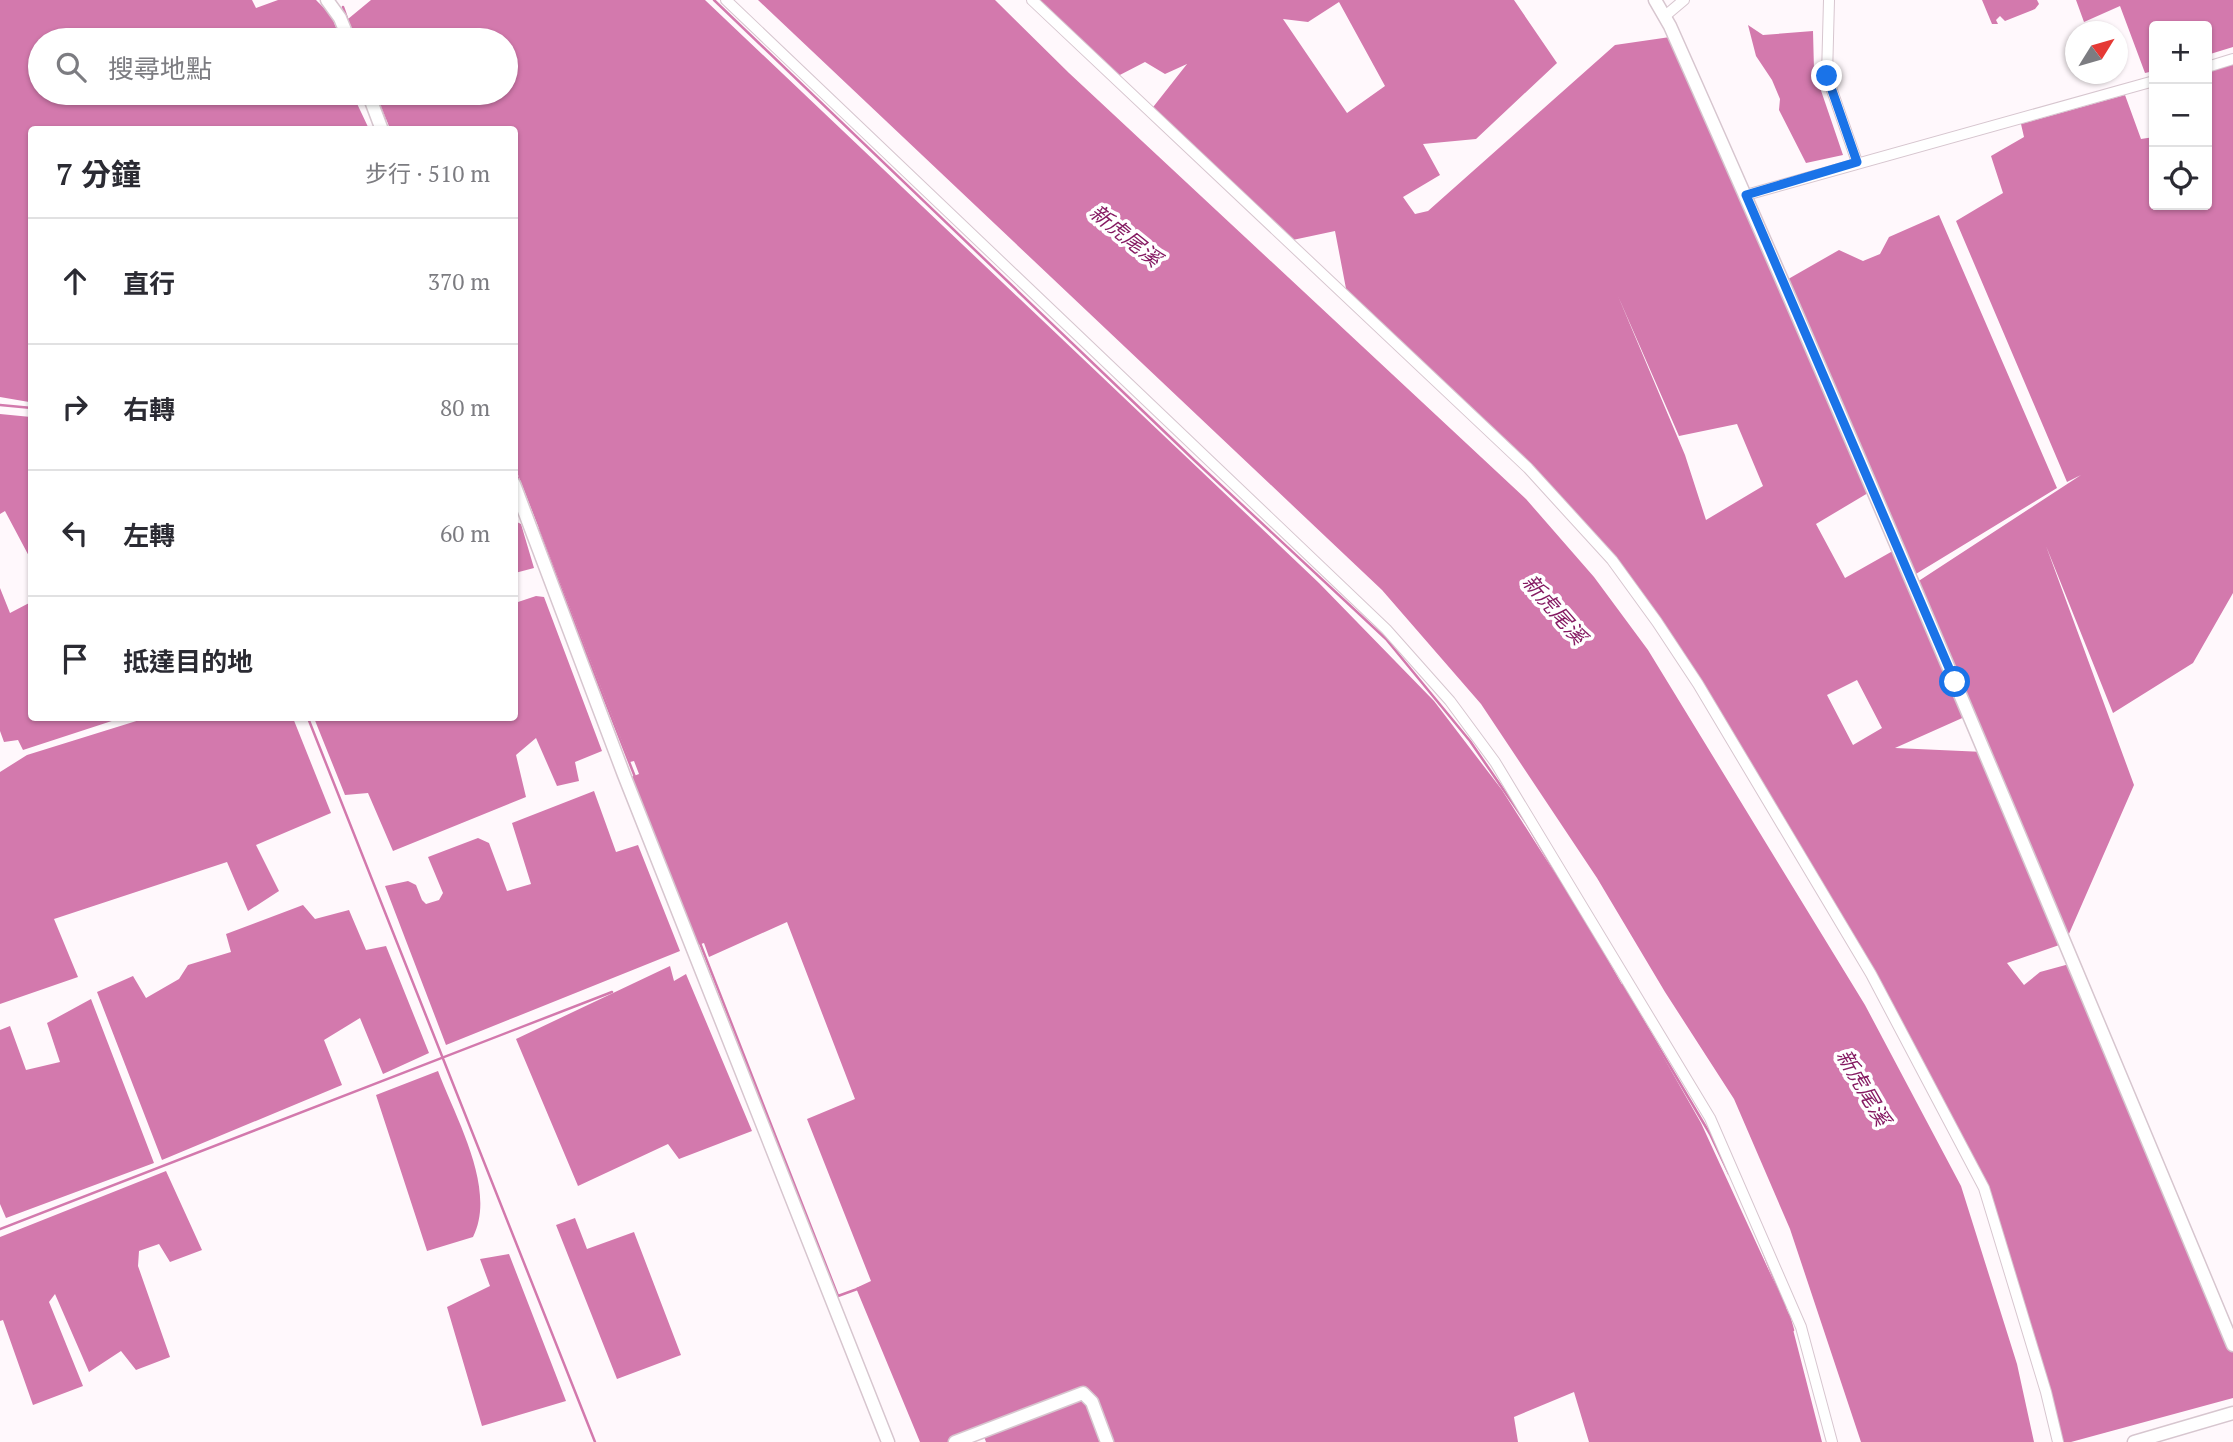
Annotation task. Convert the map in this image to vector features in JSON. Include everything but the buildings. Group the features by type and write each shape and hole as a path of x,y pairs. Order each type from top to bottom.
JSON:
{"street":[{"path":"327,0 344,28"},
{"path":"726,0 1386,629 1450,701 1529,816 1710,1118 1801,1327 1832,1442"},
{"path":"1032,0 1528,468 1612,561 1657,621 1698,684 1871,974 1984,1188 2042,1378 2058,1442"},
{"path":"1655,0 1665,16 1746,195 1919,597 2233,1345"},
{"path":"1665,16 1684,0"},
{"path":"1829,0 1827,76 1857,162"},
{"path":"2212,65 2233,59"},
{"path":"1746,195 2149,82"},
{"path":"373,105 381,126"},
{"path":"518,495 624,775 888,1442"},
{"path":"956,1442 1083,1393 1092,1402 1107,1442"},
{"path":"2134,1442 2230,1414"}],"water":[{"path":"0,0 252,0 256,8 278,0 316,0 331,15 336,28 28,28 28,105 358,105 368,126 28,126 28,402 0,397"},
{"path":"371,0 705,0 1319,583 1434,701 1502,790 1591,930 1701,1123 1789,1314 1822,1442 1589,1442 1574,1392 1514,1417 1518,1442 986,1442 983,1434 961,1442 920,1442 856,1288 871,1281 807,1119 855,1099 787,922 709,957 704,943 698,945 631,777 639,774 634,761 630,762 518,475 518,126 389,126 381,105 518,105 518,28 351,28 348,19"},
{"name":"新虎尾溪","path":"758,0 995,0 1069,73 1526,499 1594,577 1648,650 1865,1005 1961,1186 2017,1364 2034,1442 1861,1442 1790,1229 1734,1099 1665,992 1597,878 1481,704 1382,590"},
{"path":"1032,0 1514,0 1557,63 1476,139 1423,144 1440,175 1403,197 1415,214 1428,211 1615,45 1677,36 1783,282 1839,250 1863,261 1880,254 1889,237 1939,215 2057,488 1911,577 1914,584 2081,475 2067,482 1956,221 2003,193 1991,156 2024,137 2021,124 2125,95 2141,139 2149,138 2149,210 2212,210 2212,65 2233,59 2233,593 2193,663 2113,713 2046,546 2134,785 2065,943 2007,963 2024,985 2040,972 2073,963 2233,1344 2233,1398 2071,1442 2058,1442 1979,1179 1853,943 1733,743 1622,573 1532,472 1348,299 1335,231 1288,241 1150,111 1187,64 1165,74 1145,62 1114,78","holes":["1339,2 1385,86 1347,113 1283,19 1308,22","1618,296 1679,436 1737,424 1763,486 1706,520 1685,455","1873,490 1898,548 1845,578 1816,524","1857,680 1882,728 1853,745 1827,695","1969,715 1984,752 1895,748"]},
{"path":"1982,0 2037,0 2039,4 2035,9 2005,21 2000,16 1996,20 1998,24 1992,24"},
{"path":"2076,0 2233,0 2233,47 2212,53 2212,21 2149,21 2149,72 2145,73 2128,21 2126,21 2120,6 2084,21"},
{"path":"1748,25 1763,35 1813,31 1814,70 1843,155 1806,163 1779,110 1780,99 1772,80 1756,56"},
{"path":"0,414 28,417 28,554 5,511 0,514"},
{"path":"518,522 521,524 534,568 518,572"},
{"path":"0,588 10,613 28,604 28,721 112,721 23,750 18,740 4,742 0,731"},
{"path":"536,596 544,597 602,751 575,762 579,781 557,786 536,738 516,755 526,797 393,851 368,793 345,795 315,721 518,721 518,602"},
{"path":"136,721 294,721 331,813 256,845 279,891 248,911 227,862 54,919 78,977 0,1004 0,772 27,755"},
{"path":"594,791 616,852 638,845 680,951 446,1045 385,886 408,881 416,885 426,904 439,900 443,893 428,857 478,838 489,843 507,891 531,884 512,823"},
{"path":"303,905 315,919 349,910 366,950 386,946 429,1053 383,1074 360,1018 324,1040 342,1085 162,1160 97,992 133,976 146,998 179,979 188,965 231,952 226,934"},
{"path":"670,966 674,981 686,974 752,1131 679,1159 668,1144 578,1186 516,1039"},
{"path":"91,999 154,1163 6,1218 0,1204 0,1030 10,1026 26,1070 60,1062 47,1023"},
{"path":"438,1071 471,1154 480,1198 479,1218 473,1237 427,1251 376,1095"},
{"path":"166,1171 202,1250 170,1262 159,1244 139,1251 138,1266 170,1357 136,1370 121,1351 89,1372 55,1294 49,1302 83,1386 33,1405 3,1320 0,1321 0,1237"},
{"path":"575,1218 587,1249 634,1232 681,1355 617,1379 556,1225"},
{"path":"509,1254 566,1401 482,1426 447,1307 490,1286 480,1259"}],"waterway":[{"path":"714,0 1194,460 1386,639 1470,741 1527,824 1576,907"},
{"path":"343,7 349,24"},
{"path":"379,105 385,120"},
{"path":"0,405 28,408"},
{"path":"518,479 520,484"},
{"path":"538,529 635,777"},
{"path":"309,721 595,1442"},
{"path":"700,943 838,1296 860,1288"},
{"path":"1622,985 1710,1134 1729,1174"},
{"path":"0,1229 612,992"},
{"path":"1763,1251 1785,1306"},
{"path":"1789,1316 1793,1330"}],"route":[{"path":"1827,76 1857,162 1746,195 1955,682"}]}
